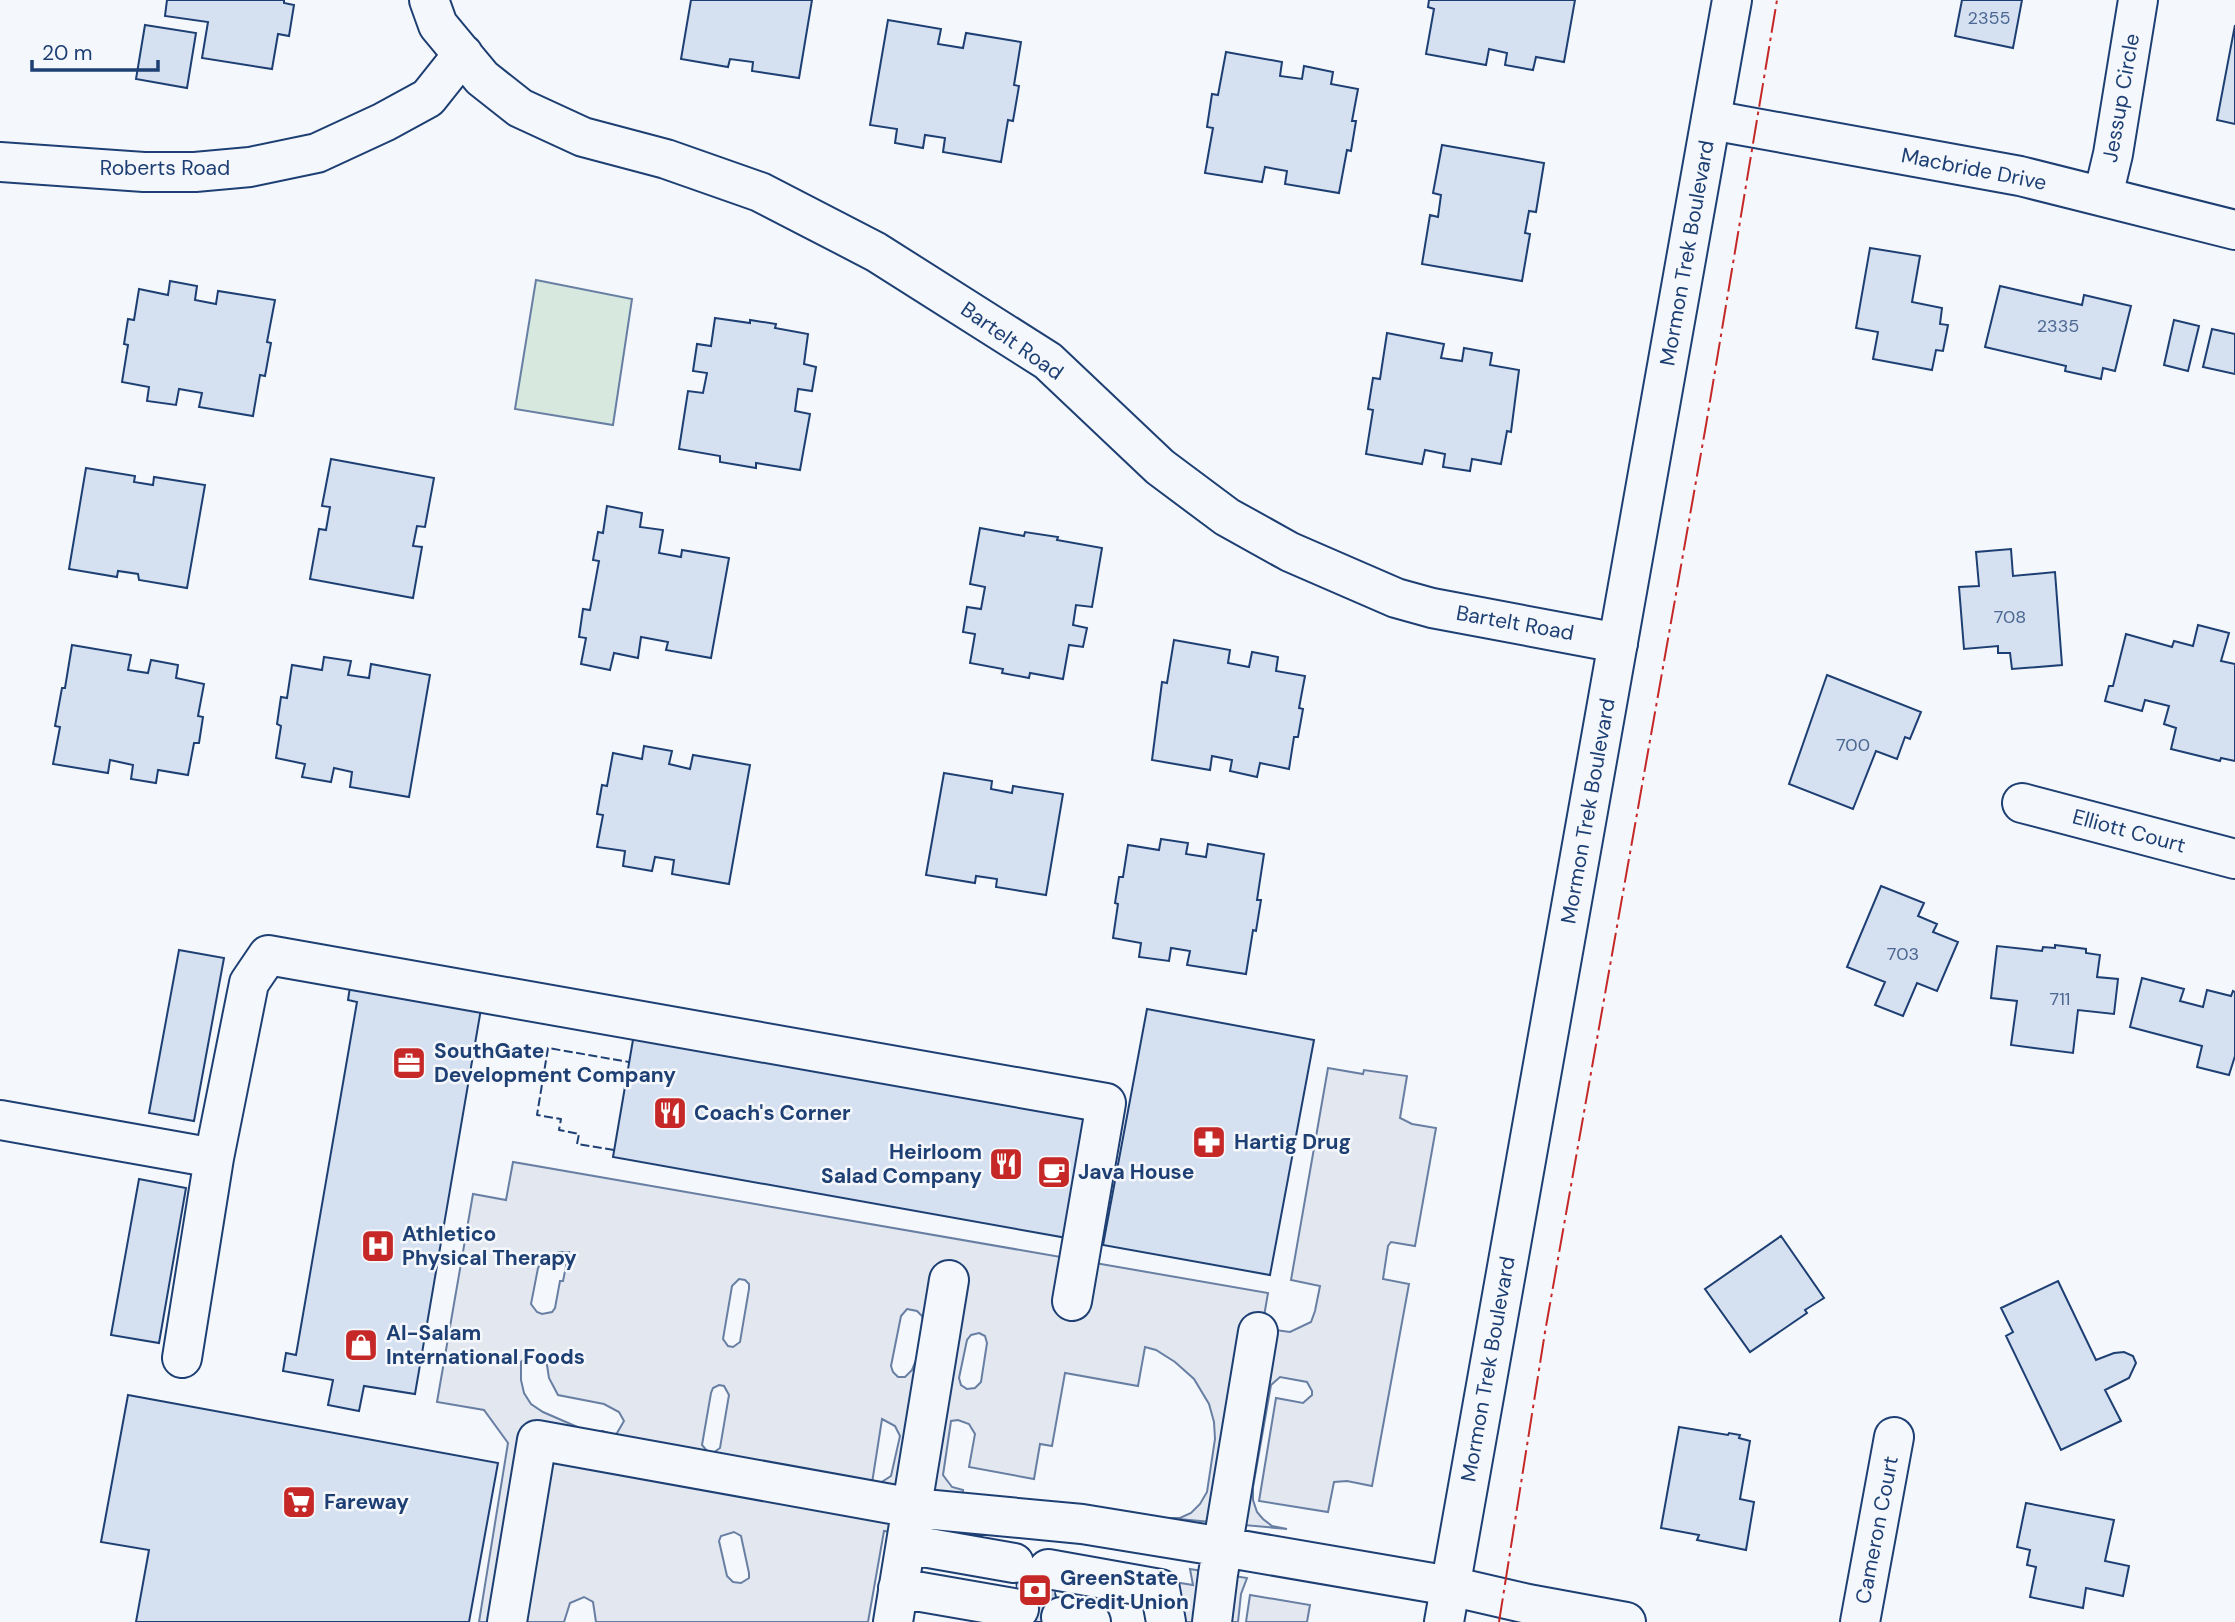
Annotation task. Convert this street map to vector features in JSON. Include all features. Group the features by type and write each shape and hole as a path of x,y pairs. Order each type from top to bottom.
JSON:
{"street":[{"name":"Bartelt Road","path":"429,0 438,25 482,78 520,108 583,137 666,159 760,192 886,258 1048,361 1160,467 1227,517 1290,552 1396,598 1432,608 1618,643"},
{"name":"Mormon Trek Boulevard","path":"1447,1604 1732,0"},
{"name":"Jessup Circle","path":"2103,196 2113,154 2138,0"},
{"name":"Roberts Road","path":"0,162 144,172 195,172 250,167 317,153 428,98 463,54"},
{"name":"Macbride Drive","path":"1711,120 2020,176 2235,230"},
{"name":"Elliott Court","path":"2022,803 2235,859"},
{"path":"182,1358 214,1158 249,983 268,955 1106,1103 1072,1301"},
{"path":"0,1120 214,1158"},
{"path":"901,1573 949,1280"},
{"path":"1212,1622 1258,1332"},
{"name":"Cameron Court","path":"1860,1622 1895,1437"},
{"path":"507,1622 537,1440 901,1573 1156,1611 1163,1622"},
{"path":"901,1573 1082,1524 1223,1547 1447,1604 1528,1604 1626,1622"},
{"path":"901,1573 977,1622"}],"shaded area":[{"path":"536,280 632,299 613,425 515,409"},
{"path":"1328,1068 1363,1074 1364,1070 1407,1076 1400,1118 1412,1124 1436,1128 1415,1246 1391,1242 1388,1246 1383,1279 1409,1284 1372,1486 1347,1481 1334,1482 1328,1512 1259,1501 1276,1398 1303,1403 1312,1395 1307,1382 1280,1377 1271,1385 1253,1500 1263,1519 1272,1526 1287,1529 1168,1518 1180,1518 1191,1513 1207,1492 1215,1439 1214,1422 1209,1404 1194,1379 1175,1362 1156,1350 1145,1347 1138,1386 1065,1373 1052,1446 1040,1444 1034,1479 969,1467 975,1434 969,1424 958,1420 951,1421 943,1475 952,1487 963,1490 957,1535 931,1538 884,1531 868,1622 596,1622 593,1602 584,1597 570,1603 564,1622 479,1622 508,1443 484,1410 437,1402 473,1194 506,1200 513,1162 1268,1293 1262,1328 1290,1332 1311,1322 1320,1286 1291,1280","holes":["559,1252 569,1252 563,1281 560,1281 552,1312 542,1314 531,1304 538,1268 543,1260","739,1279 745,1280 749,1289 740,1342 733,1347 728,1346 723,1339 732,1286","907,1309 917,1311 922,1316 925,1327 922,1346 912,1370 905,1377 898,1377 891,1366 901,1316","979,1333 985,1336 987,1343 981,1382 975,1388 967,1389 961,1385 959,1378 967,1340 971,1335","536,1354 547,1365 549,1378 558,1395 604,1404 619,1412 624,1421 617,1433 614,1435 602,1431 598,1436 531,1404 524,1393 521,1362","719,1385 724,1386 729,1395 720,1448 713,1453 708,1452 702,1445 713,1388","882,1419 895,1426 900,1436 891,1476 880,1483 872,1483","734,1532 741,1536 749,1578 741,1583 733,1582 727,1576 719,1541 721,1536"]},
{"path":"1190,1569 1247,1578 1241,1594 1238,1622 1154,1622 1161,1580 1193,1585"},
{"path":"1250,1595 1310,1605 1307,1622 1246,1622"}],"building":[{"path":"167,0 284,0 284,3 294,5 289,36 278,34 272,69 202,58 208,22 165,16"},
{"path":"691,0 812,0 799,78 752,71 753,62 730,59 728,67 681,59"},
{"path":"1429,0 1575,0 1564,62 1536,57 1533,70 1505,65 1507,53 1489,49 1486,65 1426,54 1434,9 1428,7"},
{"path":"1962,0 2022,0 2013,48 1955,36"},
{"path":"888,20 941,29 938,44 963,48 966,33 1021,42 1014,85 1019,86 1013,121 1008,120 1001,162 943,152 945,138 925,135 923,148 895,143 897,129 870,125"},
{"path":"145,25 196,33 187,88 136,79"},
{"path":"2235,25 2235,124 2217,120"},
{"path":"1226,52 1282,62 1280,76 1302,79 1304,66 1333,72 1331,84 1358,89 1352,121 1356,121 1351,151 1347,150 1339,193 1285,184 1287,171 1265,167 1262,182 1205,173 1213,128 1207,127 1212,94 1218,95"},
{"path":"1442,145 1544,163 1536,212 1529,211 1525,233 1530,234 1522,281 1422,264 1430,215 1438,217 1441,195 1433,193"},
{"path":"1870,248 1920,256 1912,302 1942,308 1940,324 1948,325 1943,351 1936,350 1932,370 1873,359 1878,332 1856,328"},
{"path":"170,281 197,286 195,300 216,304 218,291 275,300 267,342 271,343 265,376 260,375 253,416 199,407 202,393 179,389 176,405 147,401 149,387 122,382 128,345 124,344 128,319 134,320 139,289 168,295"},
{"path":"2000,286 2082,305 2084,295 2131,306 2115,371 2103,368 2101,379 2065,371 2066,366 1985,347"},
{"path":"715,318 776,324 775,328 808,334 804,364 816,367 812,391 798,389 795,411 810,414 800,470 756,463 756,468 720,462 720,456 679,449 688,391 703,393 707,373 693,371 697,344 711,346"},
{"path":"2174,320 2199,326 2188,371 2164,365"},
{"path":"2212,329 2235,334 2235,374 2203,367"},
{"path":"1387,333 1444,344 1441,358 1462,361 1464,348 1492,353 1490,365 1519,370 1511,432 1507,431 1501,464 1472,459 1470,471 1443,467 1445,454 1425,450 1422,464 1366,454 1373,410 1368,409 1373,378 1380,379"},
{"path":"331,459 434,478 425,527 417,526 413,546 422,547 413,598 310,579 319,529 326,530 330,507 322,506"},
{"path":"86,468 135,476 134,482 153,485 154,477 205,485 187,588 139,580 138,574 118,571 117,577 69,569"},
{"path":"607,506 642,513 640,527 663,530 659,553 681,557 682,550 729,558 711,658 666,650 668,642 641,637 638,658 614,653 610,670 581,664 586,638 579,637 583,609 590,610 599,561 593,560 598,532 603,533"},
{"path":"980,528 1024,536 1025,532 1058,537 1057,540 1102,548 1092,607 1076,605 1073,625 1087,628 1083,647 1069,645 1063,679 1030,673 1029,678 1002,673 1003,669 970,663 975,634 963,632 967,607 981,609 985,587 970,584"},
{"path":"2011,549 2013,576 2055,572 2062,665 2012,669 2010,653 1998,653 1998,646 1964,649 1959,587 1979,586 1976,552"},
{"path":"2198,625 2229,633 2221,661 2235,664 2235,761 2221,758 2220,761 2171,749 2176,728 2164,724 2169,706 2145,700 2142,711 2105,701 2109,686 2113,686 2126,634 2172,647 2174,641 2193,646"},
{"path":"1174,640 1230,650 1228,663 1249,667 1252,652 1278,657 1276,671 1305,676 1299,708 1303,709 1298,737 1294,737 1289,769 1260,763 1257,777 1230,771 1232,760 1212,756 1210,770 1152,760 1162,682 1167,683"},
{"path":"72,645 131,655 128,670 148,673 151,660 178,665 176,678 204,684 198,716 203,717 199,743 194,743 188,775 158,770 156,783 131,779 133,765 110,760 108,773 53,764 60,727 55,726"},
{"path":"324,657 351,661 348,675 369,678 371,664 430,675 409,797 350,787 352,772 334,768 331,782 302,777 305,764 276,758 281,726 277,724 281,697 287,698 292,665 322,670"},
{"path":"1827,675 1921,712 1910,739 1905,737 1897,759 1876,751 1853,809 1789,784"},
{"path":"644,746 672,751 669,764 690,769 693,755 750,765 729,884 672,874 674,860 655,857 652,871 623,866 625,851 597,847 603,815 597,814 602,785 607,786 613,753 642,759"},
{"path":"944,773 992,781 991,789 1012,793 1013,786 1063,794 1046,895 996,887 997,879 976,876 975,883 926,875"},
{"path":"1161,839 1188,843 1186,854 1206,857 1208,844 1264,854 1257,900 1261,900 1246,974 1187,965 1190,951 1171,948 1169,961 1139,957 1141,943 1113,938 1119,877 1123,877 1128,845 1159,850"},
{"path":"1881,886 1924,903 1918,916 1937,924 1933,932 1958,942 1937,991 1917,983 1903,1016 1875,1005 1885,982 1847,967"},
{"path":"2055,945 2086,949 2086,953 2100,955 2097,977 2118,979 2114,1014 2078,1010 2073,1053 2011,1045 2017,1001 1991,998 1997,946 2042,951 2043,947 2055,948"},
{"path":"179,950 224,958 194,1121 149,1113"},
{"path":"2142,978 2184,989 2180,1001 2203,1007 2207,990 2231,996 2233,991 2235,992 2235,1056 2229,1075 2197,1067 2202,1046 2130,1027"},
{"path":"351,980 482,1003 415,1394 364,1386 359,1411 328,1405 333,1380 283,1371 286,1353 296,1355 357,1002 348,1000"},
{"name":"Hartig Drug","path":"1147,1009 1314,1040 1270,1275 1103,1245"},
{"path":"634,1034 1089,1116 1067,1238 613,1157"},
{"path":"139,1179 186,1188 159,1343 111,1335"},
{"path":"1781,1236 1824,1298 1750,1352 1705,1289"},
{"path":"2058,1281 2096,1360 2124,1352 2133,1356 2136,1363 2129,1378 2105,1390 2121,1421 2061,1450 2006,1336 2013,1332 2001,1308"},
{"name":"Fareway","path":"128,1395 498,1463 469,1622 136,1622 149,1550 101,1542"},
{"path":"1679,1427 1740,1435 1739,1438 1750,1441 1740,1499 1754,1502 1746,1550 1697,1540 1699,1535 1661,1528"},
{"path":"2026,1503 2114,1520 2105,1561 2129,1566 2123,1596 2086,1588 2083,1608 2030,1597 2036,1567 2027,1565 2030,1550 2017,1547"},
{"name":"GreenState Credit Union","path":"1014,1556 1046,1561 1063,1622 1020,1622"}],"tunnel":[{"path":"1017,1586 1055,1593"}],"fence":[{"path":"614,1150 577,1144 579,1134 559,1130 561,1119 537,1115 548,1048 629,1062"}],"power":[{"path":"1499,1622 1545,1332 1706,425 1777,0"}],"place":[{"name":"SouthGate Development Company","path":"409,1063"},
{"name":"Coach's Corner","path":"670,1113"},
{"name":"Hartig Drug","path":"1209,1142"},
{"name":"Heirloom Salad Company","path":"1006,1164"},
{"name":"Java House","path":"1054,1172"},
{"name":"Athletico Physical Therapy","path":"378,1246"},
{"name":"Al-Salam International Foods","path":"361,1345"},
{"name":"Fareway","path":"299,1502"},
{"name":"GreenState Credit Union","path":"1035,1590"}]}
